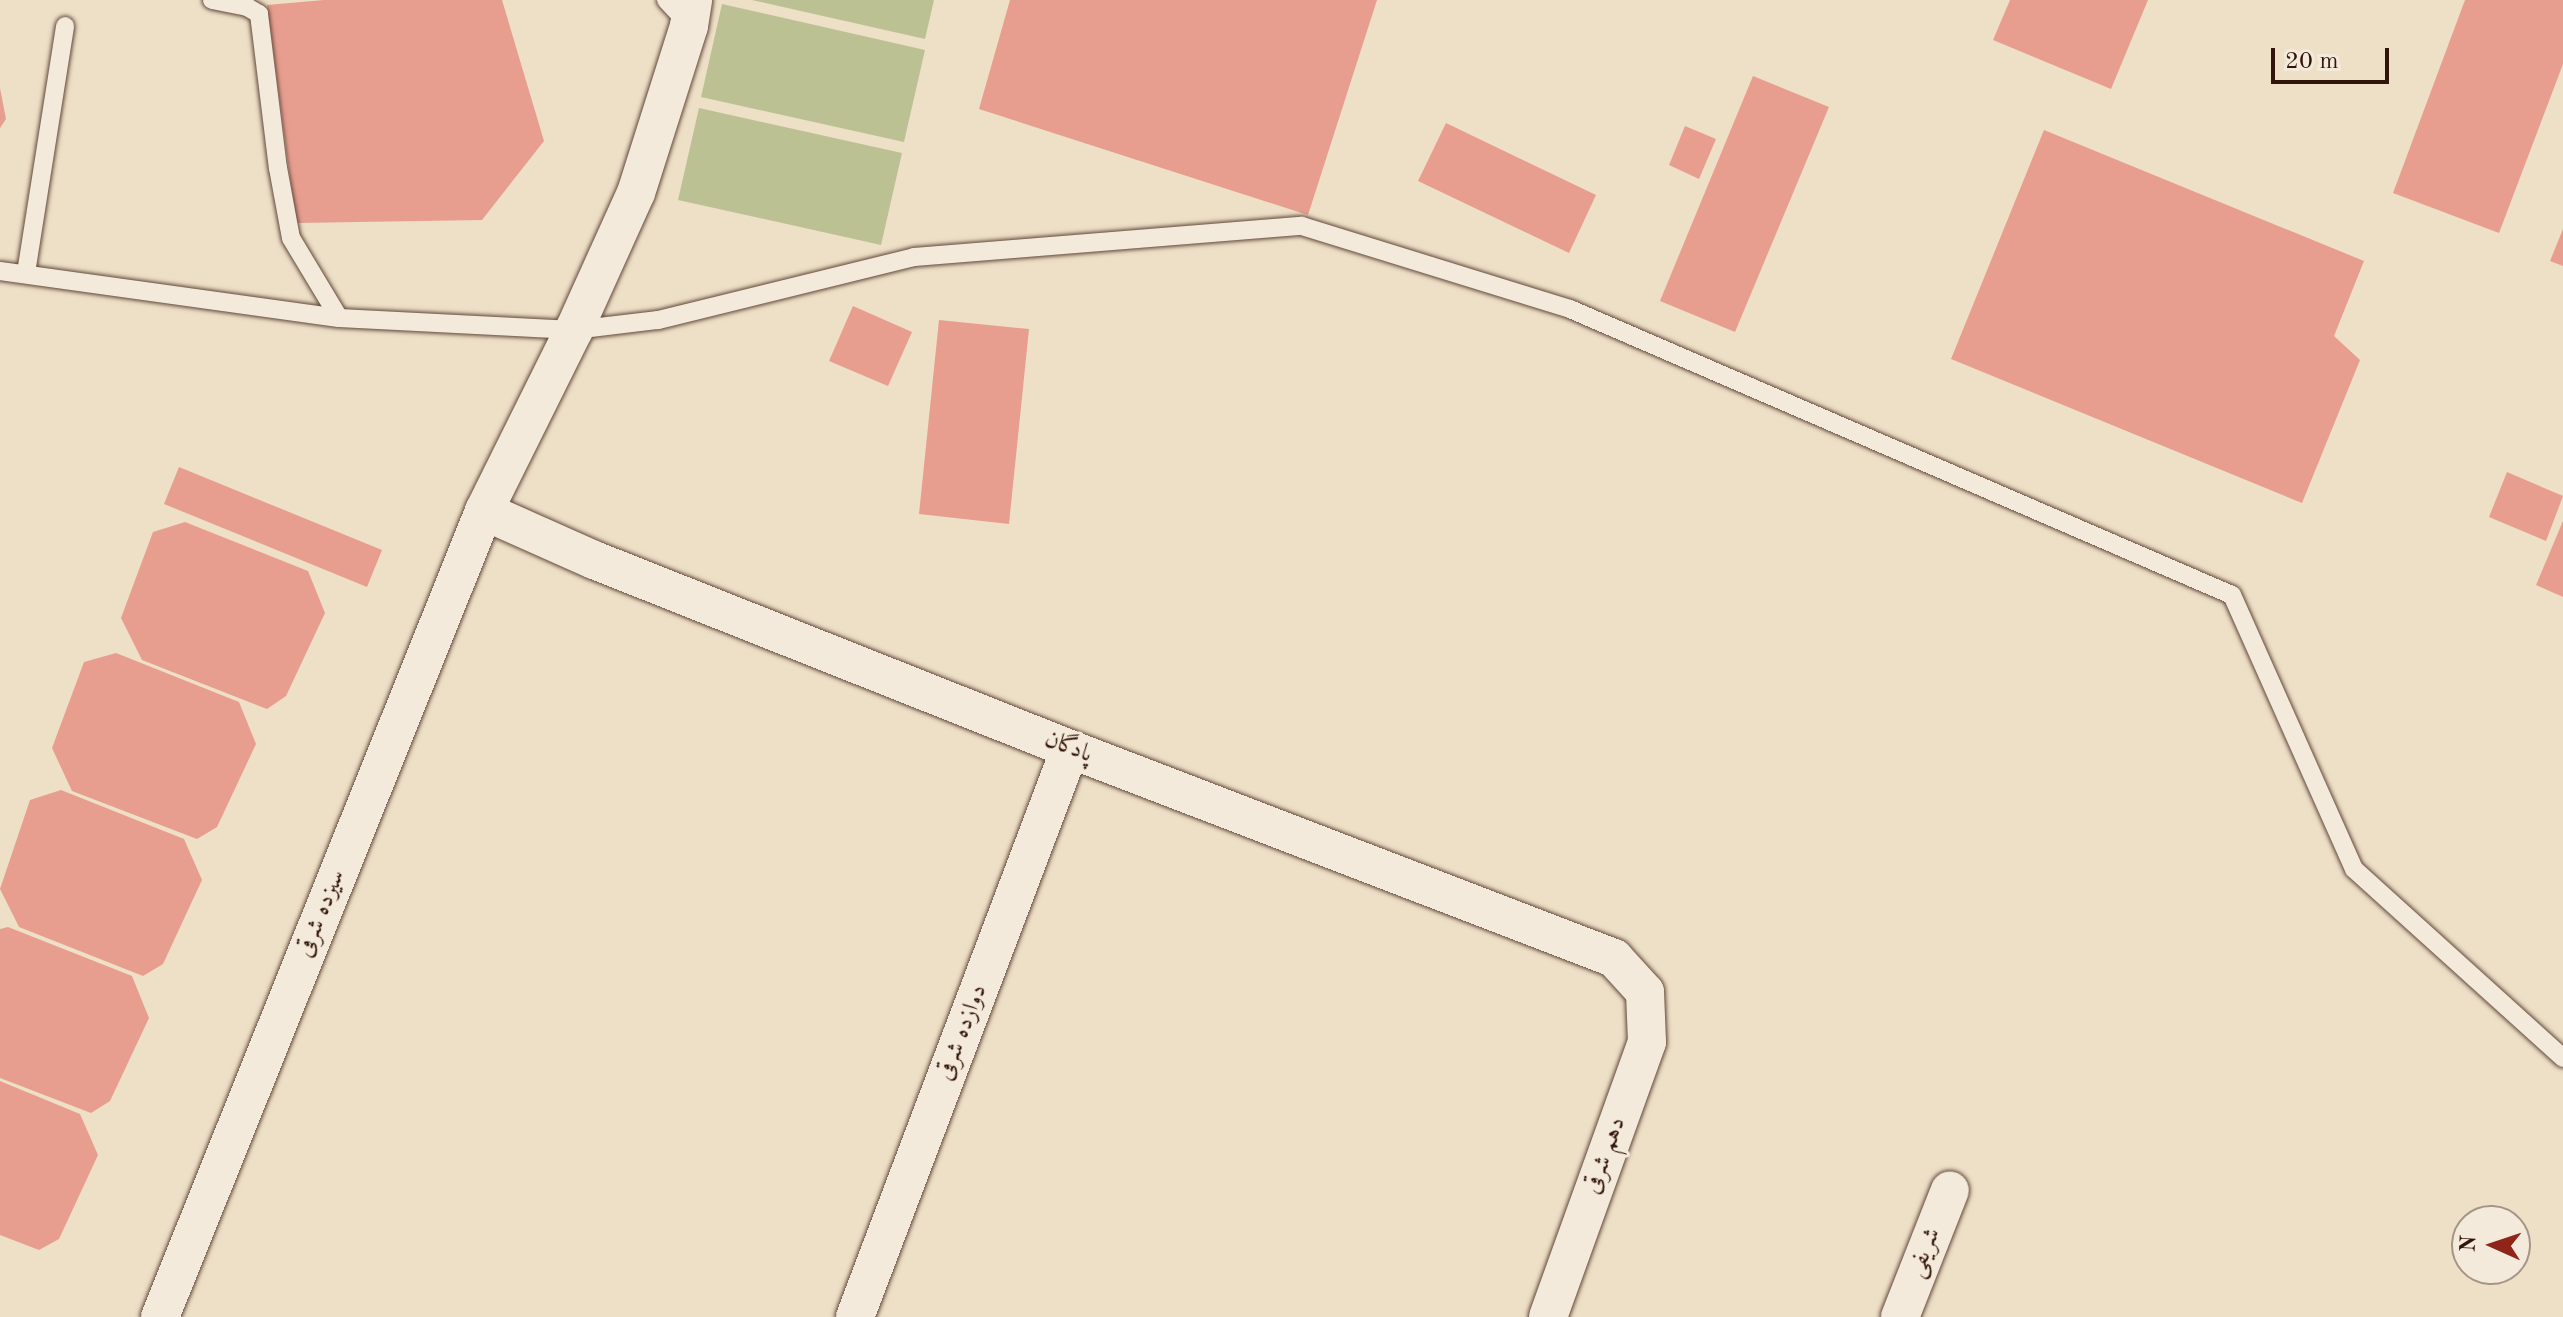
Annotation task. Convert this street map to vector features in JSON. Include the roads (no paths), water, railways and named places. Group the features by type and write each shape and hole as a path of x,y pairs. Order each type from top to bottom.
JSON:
{"street":[{"name":"سیزده شرقی","path":"160,1317 484,511 574,330 636,193 683,9"},
{"name":"پادگان","path":"484,511 594,560 1070,749 1614,958 1645,992"},
{"name":"دوازده شرقی","path":"855,1317 1070,749"},
{"name":"دهم شرقی","path":"1548,1317 1647,1042 1645,992"},
{"name":"شریفی","path":"1900,1317 1950,1190"}],"lane":[{"path":"212,0 247,7 259,14 278,168 291,238 339,318"},
{"path":"26,273 65,26"},
{"path":"0,271 339,318 574,330 658,320 914,257 1302,226 1570,309 2232,595 2354,869 2563,1058"}]}
